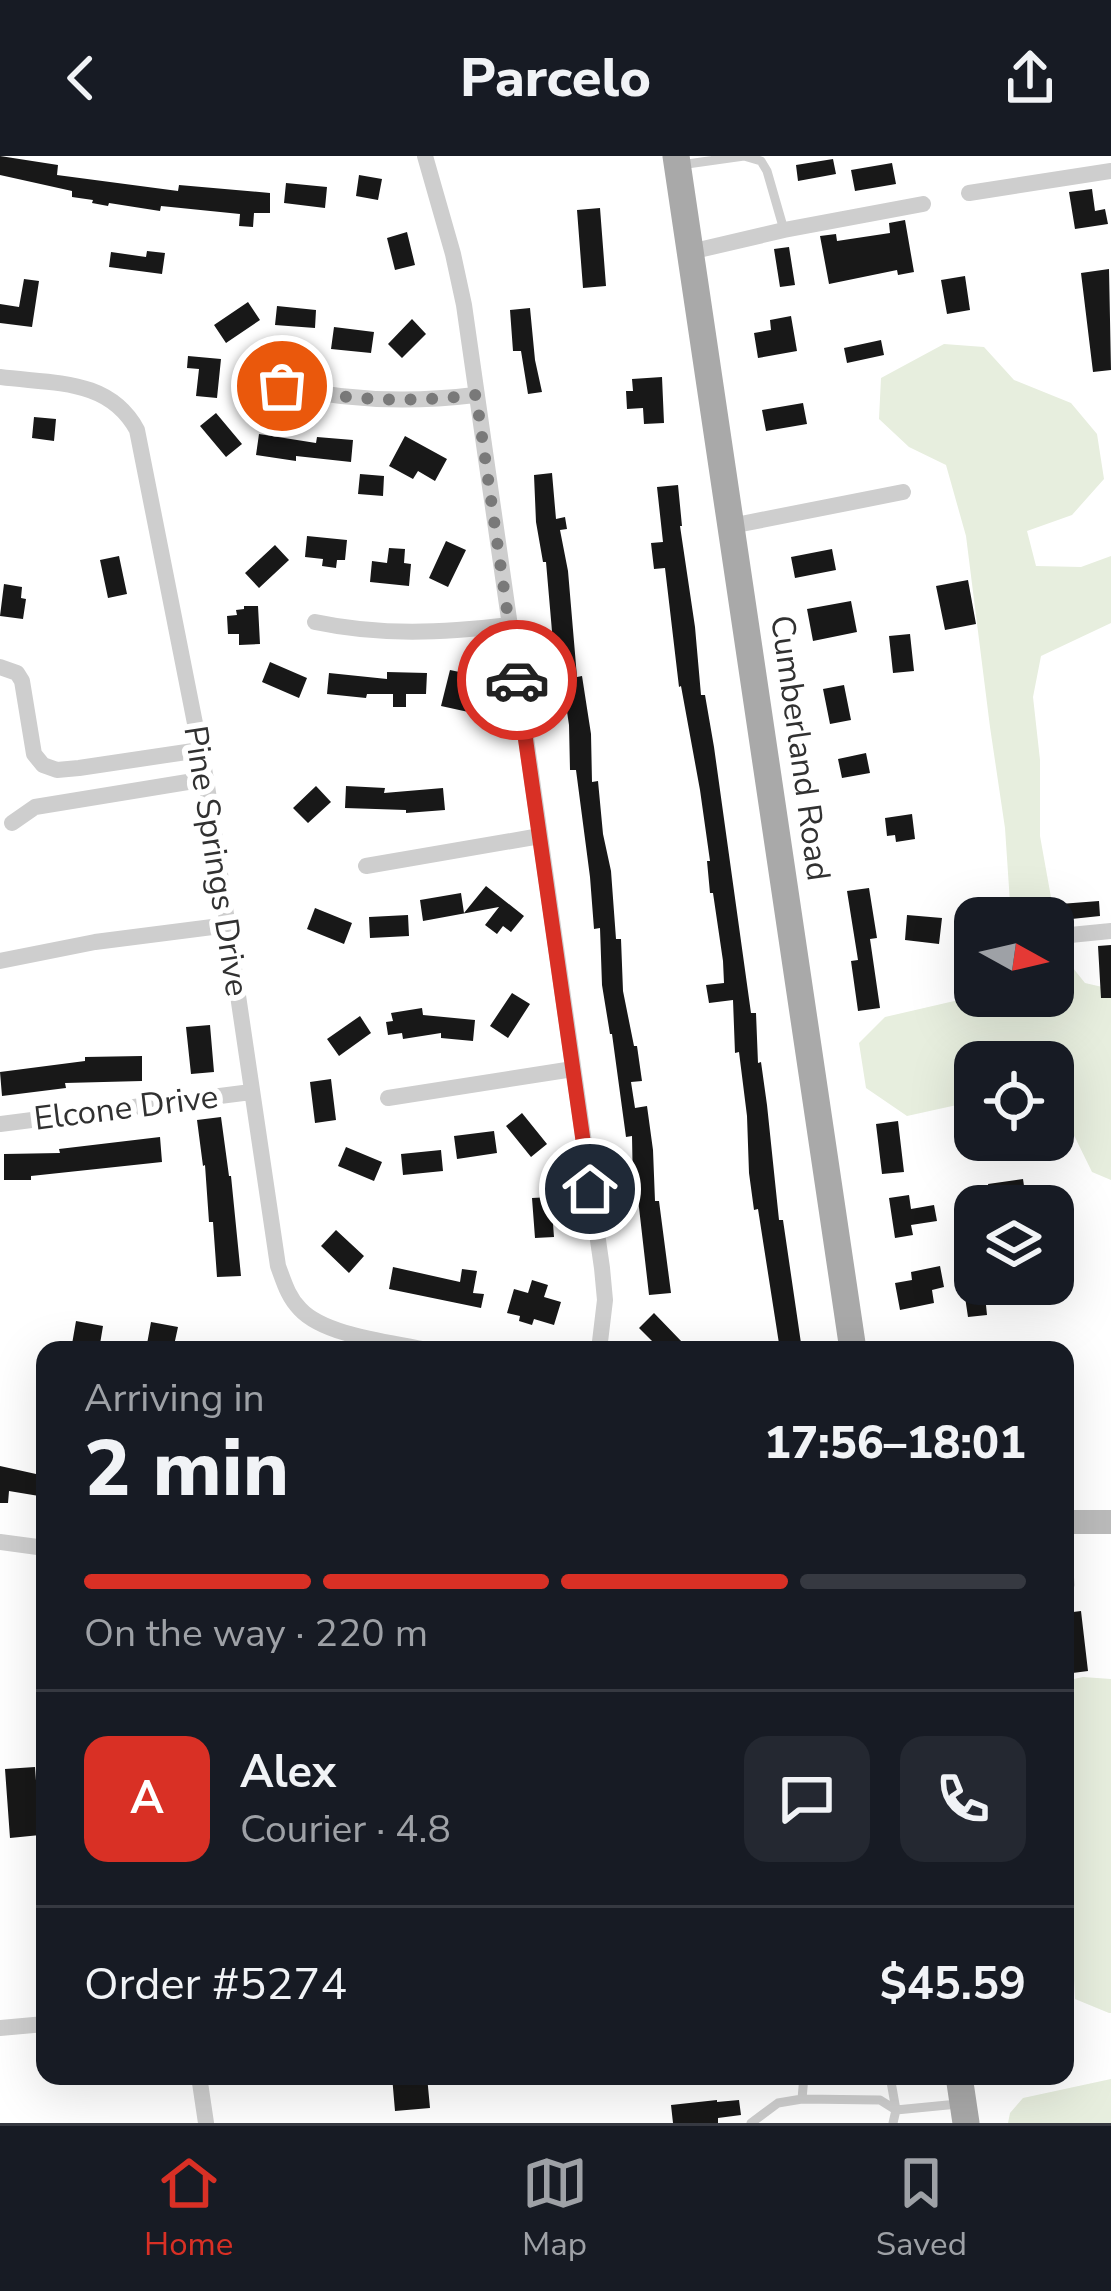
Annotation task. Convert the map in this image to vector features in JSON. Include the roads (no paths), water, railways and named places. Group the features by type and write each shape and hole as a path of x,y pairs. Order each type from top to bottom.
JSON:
{"main road":[{"name":"Cumberland Road","path":"676,161 852,1341"},
{"path":"1074,1522 1111,1522"}],"street":[{"path":"424,156 464,305 604,1300 600,1341"},
{"path":"969,193 1111,171"},
{"path":"690,252 923,204"},
{"name":"Pine Springs Drive","path":"0,377 92,389 129,415 137,430 206,779 278,1266 288,1293 311,1319 388,1341"},
{"path":"282,386 383,401 476,395"},
{"path":"731,526 903,492"},
{"path":"315,622 413,633 510,625"},
{"path":"0,667 17,673 22,681 34,754 43,765 57,770 79,768 200,750"},
{"path":"12,823 35,807 206,779"},
{"path":"366,866 540,836"},
{"path":"0,961 228,925"},
{"path":"1074,935 1111,931"},
{"path":"388,1098 573,1069"},
{"name":"Elcone Drive","path":"0,1124 251,1091"},
{"path":"0,1542 36,1547"},
{"path":"0,2028 36,2025"},
{"path":"200,2085 206,2123"}],"lane":[{"path":"676,161 744,156 761,160 784,230"},
{"path":"802,2099 803,2085"},
{"path":"892,2085 896,2110 892,2123"},
{"path":"751,2123 778,2103 802,2099 880,2100 896,2110 963,2101"}]}
